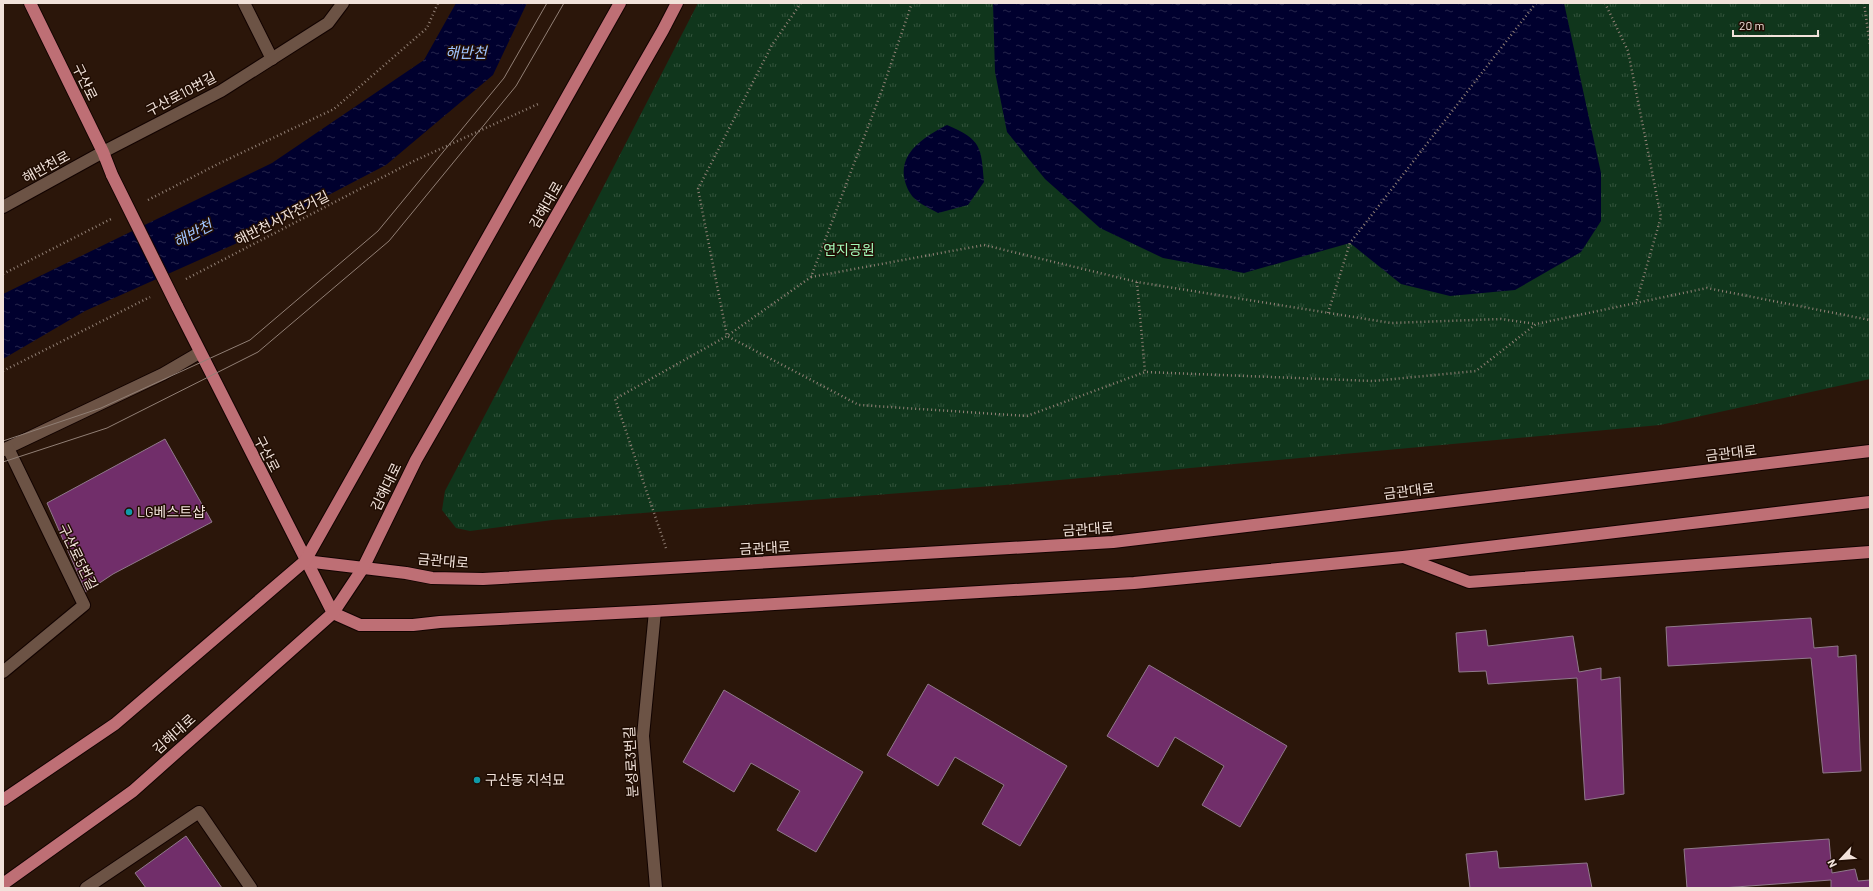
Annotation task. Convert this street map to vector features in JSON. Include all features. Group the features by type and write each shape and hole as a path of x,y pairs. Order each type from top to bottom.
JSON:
{"main road":[{"name":"구산로","path":"30,3 199,352 333,613"},
{"path":"3,800 115,724 305,561 620,3"},
{"name":"김해대로","path":"3,884 133,791 333,613 363,568 416,460 663,30 677,3"},
{"name":"금관대로","path":"305,561 406,572 432,578 483,579 1113,542 1870,451"},
{"path":"333,613 360,625 413,625 440,622 1134,583 1403,556 1870,502"},
{"path":"1403,556 1469,582 1870,552"}],"street":[{"path":"244,3 272,59"},
{"name":"구산로10번길","path":"103,152 221,91 328,22 344,3"},
{"name":"해반천로","path":"3,208 103,152"},
{"name":"구산로5번길","path":"3,672 84,605 6,449 164,374 199,352"},
{"name":"분성로3번길","path":"653,887 643,736 654,611"},
{"path":"86,888 199,812 251,888"}],"path":[{"path":"142,203 218,164 334,109 427,28 438,3"},
{"path":"726,336 698,189 772,45 801,3"},
{"path":"811,277 882,90 912,3"},
{"path":"1328,313 1350,242 1536,3"},
{"path":"1605,3 1628,51 1661,217 1636,303"},
{"path":"1864,3 1870,45"},
{"name":"해반천서자전거길","path":"183,280 414,161 573,88"},
{"path":"3,274 114,218"},
{"path":"673,568 615,399 726,336 811,277 984,246 1136,282 1391,323 1501,319 1536,324 1708,288 1870,320"},
{"path":"1136,282 1145,372"},
{"path":"3,371 155,295"},
{"path":"726,336 859,405 1027,416 1145,372 1373,381 1476,371 1536,324"}],"green space":[{"name":"연지공원","path":"698,3 1870,3 1870,379 1660,425 1005,485 552,520 470,531 456,528 442,510 445,491"}],"water":[{"name":"해반천","path":"456,3 527,3 493,75 386,165 235,244 85,311 3,359 3,294 272,163 424,60"},
{"path":"993,3 1564,3 1601,173 1601,221 1581,252 1515,290 1450,296 1401,284 1350,243 1244,273 1163,258 1100,228 1045,179 1007,132 995,72"},
{"path":"947,125 967,135 978,146 982,160 984,182 968,205 938,213 922,204 912,196 905,181 904,170 906,160 918,143"}],"building":[{"name":"LG베스트샵","path":"165,439 212,522 113,574 86,592 47,503"},
{"path":"1811,618 1814,648 1838,646 1838,657 1856,655 1861,771 1823,773 1811,658 1668,666 1666,627"},
{"path":"1486,630 1488,646 1573,636 1579,672 1601,668 1601,680 1620,677 1624,794 1585,800 1577,678 1488,684 1486,671 1459,672 1456,633"},
{"path":"1149,665 1287,746 1240,827 1202,805 1224,766 1175,737 1158,767 1107,736"},
{"path":"928,684 1067,766 1020,846 982,824 1004,785 955,757 938,786 887,755"},
{"path":"724,690 863,772 816,852 777,830 800,791 751,763 734,792 683,762"},
{"path":"186,836 222,888 146,888 135,873"},
{"path":"1829,839 1832,873 1855,869 1858,881 1870,880 1870,888 1831,888 1831,880 1722,888 1687,888 1684,849"},
{"path":"1497,851 1499,868 1587,863 1592,888 1470,888 1466,854"}],"tram line":[{"path":"3,441 101,408 250,340 378,231 504,78 547,3"},
{"path":"3,462 107,428 258,352 389,241 516,86 564,3"}],"place":[{"name":"LG베스트샵","path":"129,512"},
{"name":"구산동 지석묘","path":"477,780"}]}
